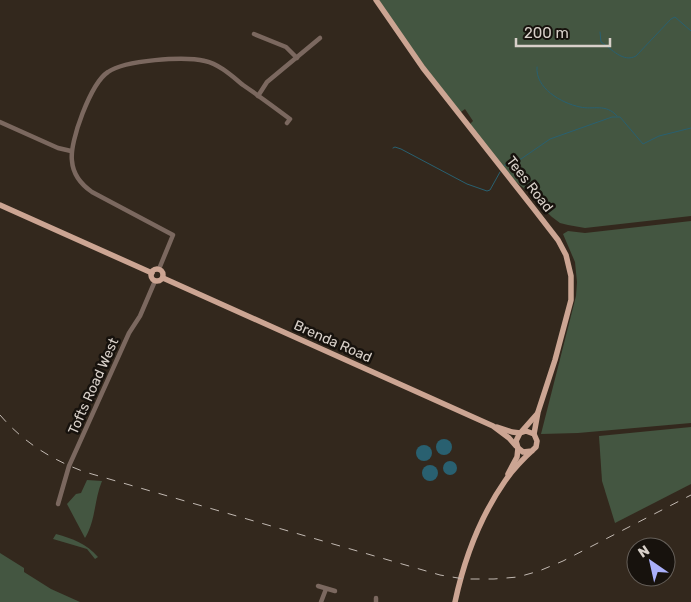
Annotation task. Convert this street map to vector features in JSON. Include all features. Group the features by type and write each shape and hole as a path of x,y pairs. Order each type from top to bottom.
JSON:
{"main road":[{"name":"Tees Road","path":"376,0 423,68 540,216 558,240 566,255 571,276 570,300 555,360 538,412 534,434"},
{"path":"0,205 152,273"},
{"path":"159,269 163,272 163,278 155,281 151,276 152,273 159,269"},
{"name":"Brenda Road","path":"163,278 493,426 512,432 521,432"},
{"name":"Tees Road","path":"521,432 538,412"},
{"name":"Brenda Road","path":"493,426 510,438 517,447"},
{"path":"455,602 471,548 486,514 517,457 517,437 521,432 526,431 534,434 537,444 505,481"},
{"path":"517,447 523,452 532,451"}],"street":[{"path":"254,34 286,47 297,58"},
{"path":"258,96 267,82 320,38"},
{"path":"159,269 173,235 87,188 78,177 74,168 71,151 94,87 106,73 122,65 137,62 184,59 205,61 224,71 290,119 287,123"},
{"path":"0,122 58,148 71,151"},
{"name":"Tofts Road West","path":"58,504 70,466 128,335 140,316 155,281"},
{"path":"318,586 335,591"},
{"path":"320,602 326,589"}],"green space":[{"path":"379,0 691,0 691,216 585,228 560,223 538,204 528,188 526,190 514,180 469,125 473,121 465,109 461,112 459,111 404,39"},
{"path":"691,221 691,423 578,433 541,434 576,296 575,262 563,234 568,231 585,233"},
{"path":"691,427 691,484 615,523 602,481 599,436"},
{"path":"87,480 102,481 89,531 85,538 67,504 76,494 81,493"},
{"path":"56,534 79,542 98,557 95,559 87,549 53,539"},
{"path":"0,553 24,568 24,572 51,589 80,602 0,602"}],"water":[{"path":"444,439 452,447 444,455 436,447"},
{"path":"424,445 432,453 424,461 416,453"},
{"path":"447,461 453,461 457,468 453,475 447,475 443,471 443,465"},
{"path":"430,465 436,467 438,473 436,479 430,481 424,479 422,473 424,467"}],"waterway":[{"path":"600,32 601,42 618,54 631,58 636,56 675,17 691,31"},
{"path":"537,67 537,75 540,82 558,98 580,107 604,108 617,116"},
{"path":"504,166 508,162 521,159 550,139 612,117 620,117 643,144 659,136 691,128"},
{"path":"393,148 401,149 467,184 487,191 490,190 500,172"}],"railway":[{"path":"0,415 28,442 61,462 85,472 440,575 464,579 518,577 539,571 563,561 691,495"}]}
